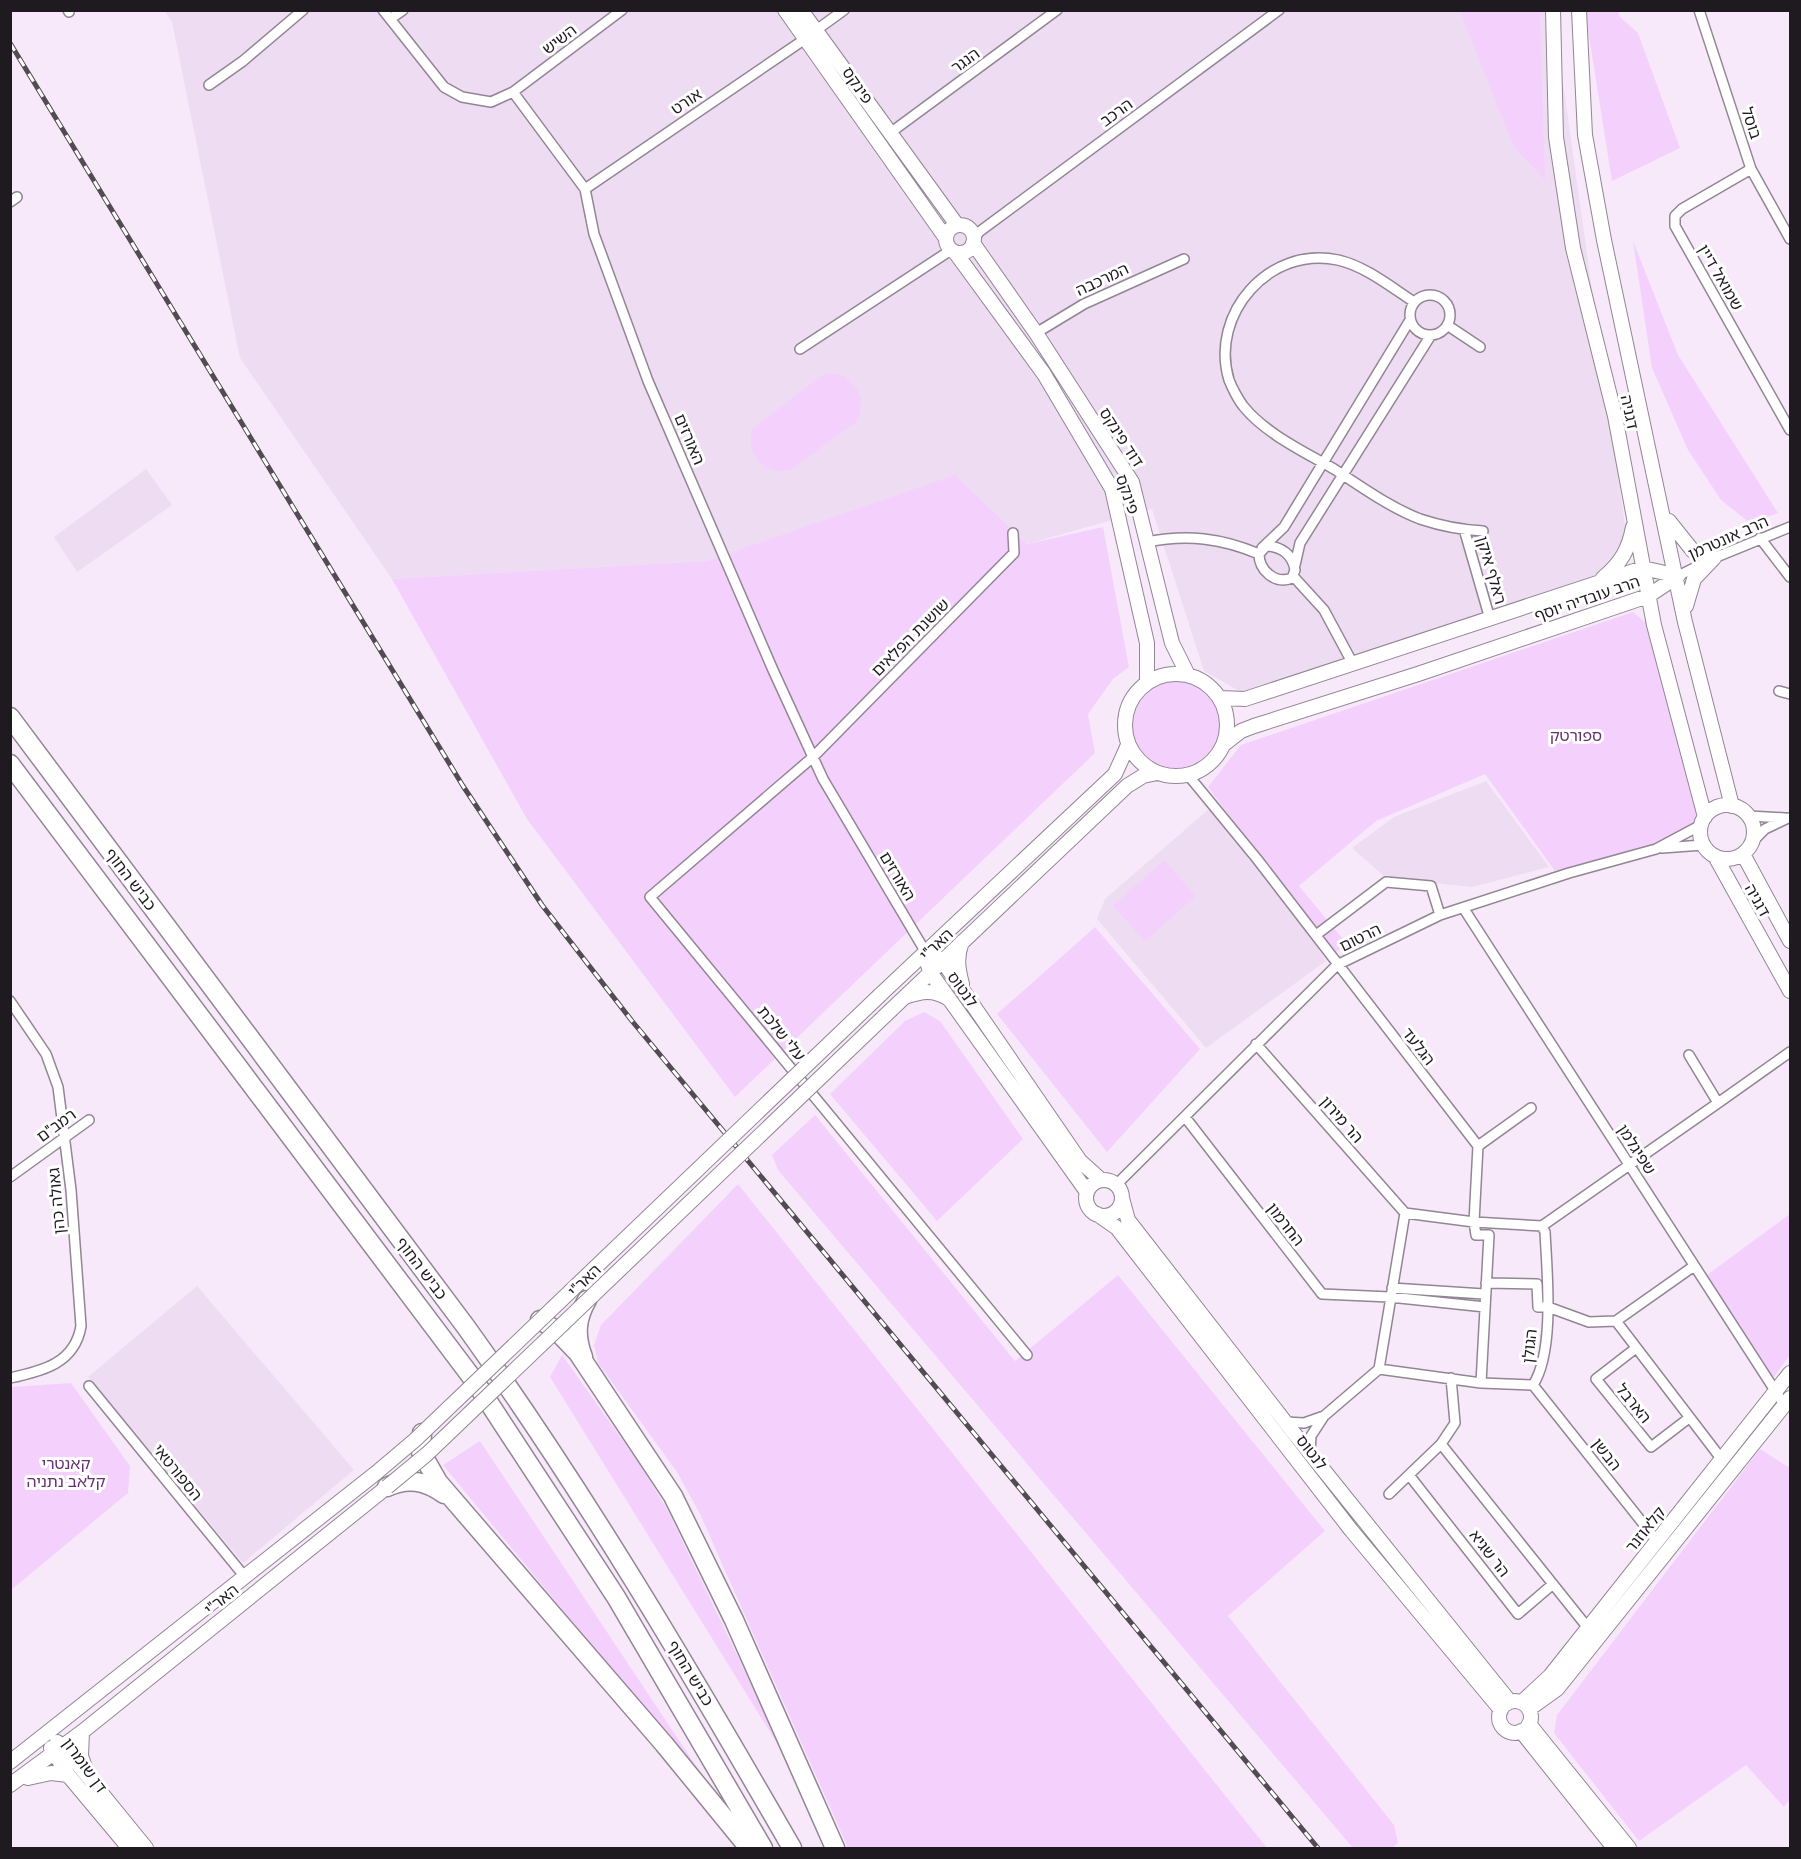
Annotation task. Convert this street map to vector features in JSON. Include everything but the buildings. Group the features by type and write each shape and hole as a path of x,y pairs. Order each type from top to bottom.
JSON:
{"highway":[{"name":"כביש החוף","path":"10,717 466,1327 525,1411 636,1582 792,1848"},
{"name":"כביש החוף","path":"10,764 476,1383 616,1597 764,1848"},
{"path":"587,1300 579,1316 577,1330 581,1352 589,1369"},
{"path":"540,1320 556,1330 589,1369 655,1466 690,1527 834,1848"},
{"path":"422,1433 420,1442 423,1457 433,1475 664,1743 749,1848"},
{"path":"383,1482 416,1481 436,1488 459,1506"}],"main road":[{"name":"פינקס","path":"785,10 810,35 950,246 1044,374 1112,489 1147,643 1147,683"},
{"path":"801,10 810,35 890,133 957,225 969,228 973,242 964,252 950,246 949,229 957,225"},
{"name":"דגניה","path":"1553,10 1557,137 1573,248 1615,416 1654,624 1703,821"},
{"name":"דגניה","path":"1579,10 1585,135 1604,240 1678,576 1685,622 1732,806"},
{"name":"דוד פינקס","path":"973,242 1036,333 1132,482 1172,643 1188,675"},
{"path":"1664,513 1677,535 1693,551 1714,558"},
{"path":"1596,584 1619,564 1627,552 1634,519"},
{"path":"1685,622 1689,590 1700,570 1714,558"},
{"name":"הרב עובדיה יוסף","path":"1220,698 1245,699 1643,568 1678,576"},
{"name":"הרב עובדיה יוסף","path":"1223,745 1241,731 1254,726 1409,677 1648,596 1678,576"},
{"path":"1623,604 1640,607 1654,624"},
{"path":"1164,675 1188,675 1202,680 1220,698 1227,720 1223,745 1210,764 1188,775 1172,776 1157,773 1137,759 1128,745 1125,729 1126,714 1132,699 1147,683 1164,675"},
{"name":"האר\"י","path":"14,1783 82,1732 383,1482 422,1433 925,951 1115,774 1128,745"},
{"name":"האר\"י","path":"10,1762 244,1577 423,1457 1127,786 1143,776 1157,773"},
{"path":"1732,806 1749,816 1754,828 1753,841 1743,854 1734,859 1714,856 1703,845 1703,821 1714,809 1732,806"},
{"name":"דגניה","path":"1743,854 1791,941"},
{"name":"דגניה","path":"1714,856 1791,991"},
{"path":"962,941 958,951 958,968 964,992"},
{"name":"לנטוס","path":"925,951 942,960 1080,1161 1101,1180"},
{"name":"לנטוס","path":"925,951 930,972 1087,1192"},
{"path":"903,998 934,991 950,999"},
{"path":"1101,1180 1116,1185 1122,1198 1114,1212 1097,1214 1087,1203 1087,1192 1092,1184 1101,1180"},
{"name":"לנטוס","path":"1122,1198 1128,1220 1285,1422 1629,1848"},
{"name":"לנטוס","path":"1097,1214 1117,1228 1356,1537 1519,1713 1614,1848"},
{"name":"קלאוזנר","path":"1519,1713 1723,1461 1791,1373"},
{"name":"קלאוזנר","path":"1519,1713 1557,1689 1788,1402"},
{"path":"82,1732 81,1756 90,1780"},
{"name":"דן שומרון","path":"45,1735 58,1751 90,1780 146,1848"},
{"name":"דן שומרון","path":"58,1751 68,1775 129,1848"},
{"path":"14,1783 51,1773 68,1775"}],"street":[{"path":"209,86 243,61 303,10"},
{"path":"384,10 444,87 462,97 491,102 513,92"},
{"path":"390,19 403,10"},
{"name":"השיש","path":"513,92 622,10"},
{"name":"אורט","path":"585,189 844,10"},
{"name":"הנגר","path":"890,133 1057,10"},
{"name":"הרכב","path":"973,242 979,232 1279,10"},
{"name":"בוסל","path":"1700,10 1751,169 1791,239"},
{"name":"האורזים","path":"513,92 585,189 594,234 648,381 813,757 823,779 925,951"},
{"name":"שמואל דיין","path":"1751,169 1682,209 1675,216 1674,226 1791,430"},
{"path":"800,349 950,246"},
{"path":"1414,302 1370,274 1339,260 1309,258 1282,265 1259,280 1240,301 1228,326 1224,353 1229,381 1245,408 1272,431 1342,475 1411,515 1464,529 1483,531"},
{"name":"המרכבה","path":"1036,333 1084,304 1184,259"},
{"path":"1425,295 1440,297 1449,310 1447,325 1440,332 1431,335 1416,330 1410,320 1410,310 1414,302 1425,295"},
{"path":"1260,551 1284,527 1410,320"},
{"path":"1447,325 1479,347"},
{"path":"1293,576 1299,544 1431,335"},
{"name":"הרב אונטרמן","path":"1678,576 1760,538 1791,527"},
{"name":"ראלף איקן","path":"1464,529 1490,619"},
{"name":"שושנת הפלאים","path":"813,757 1014,554 1013,533"},
{"path":"1147,542 1181,537 1202,538 1260,551 1272,546 1280,549 1295,565"},
{"path":"1760,538 1791,577"},
{"path":"1260,551 1262,567 1271,576 1282,580 1293,576"},
{"path":"1293,576 1324,610 1353,664"},
{"path":"1779,691 1791,694"},
{"name":"עלי שלכת","path":"813,757 650,897 1027,1355"},
{"name":"הגלעד","path":"1188,775 1316,935 1478,1146"},
{"path":"1749,816 1789,817"},
{"path":"1753,841 1765,829 1789,817"},
{"name":"הרטום","path":"1656,849 1703,821"},
{"name":"הרטום","path":"1116,1185 1337,965 1440,915 1569,873 1656,849 1703,845"},
{"path":"1316,935 1386,882 1431,886 1440,915"},
{"name":"שפיגלמן","path":"1464,909 1776,1393 1788,1402"},
{"name":"גאולה כהן","path":"10,1001 40,1043 51,1065 60,1098 80,1315 79,1338 64,1358 53,1366 15,1377"},
{"name":"הר מירון","path":"1256,1044 1405,1213"},
{"path":"1310,1453 1311,1436 1324,1416 1379,1369 1405,1213 1474,1222 1542,1226 1791,1052"},
{"path":"1689,1055 1718,1103"},
{"path":"1481,1383 1484,1294 1489,1235 1476,1235 1474,1222 1478,1146 1531,1108"},
{"name":"החרמון","path":"1185,1118 1322,1294 1391,1292"},
{"name":"רמב\"ם","path":"10,1177 89,1119"},
{"name":"הגולן","path":"1379,1369 1481,1383 1533,1385 1541,1373 1548,1306 1545,1232 1542,1226"},
{"path":"1486,1283 1538,1284 1538,1307 1548,1306 1589,1322 1616,1321 1694,1266"},
{"path":"1391,1292 1484,1294"},
{"path":"1391,1292 1485,1307"},
{"name":"הארבל","path":"1616,1321 1723,1461"},
{"name":"הארבל","path":"1636,1348 1596,1379 1651,1447 1689,1418"},
{"path":"1389,1494 1441,1444 1455,1423 1451,1378"},
{"name":"הבשן","path":"1533,1385 1657,1541"},
{"name":"הספורטאי","path":"89,1386 244,1577"},
{"path":"1285,1422 1304,1423 1324,1416"},
{"name":"הר שגיא","path":"1441,1444 1588,1628"},
{"name":"הר שגיא","path":"1409,1475 1518,1614 1553,1584"}],"shaded area":[{"path":"165,11 1553,11 1626,532 1621,545 1595,577 1241,692 1204,671 1152,509 1027,544 955,476 706,561 392,579 240,358 172,22"},
{"path":"146,469 172,505 77,572 54,537"},
{"path":"1486,781 1549,867 1472,887 1386,878 1352,848 1394,817"},
{"path":"1209,809 1298,918 1326,961 1206,1048 1097,919 1105,899"},
{"path":"197,1286 354,1470 243,1563 88,1377"}],"green space":[{"path":"1460,11 1540,11 1545,180 1514,147"},
{"path":"1585,11 1618,11 1620,17 1638,33 1680,148 1612,181"},
{"path":"1633,241 1678,355 1778,513 1750,523 1721,500 1688,450 1652,368"},
{"path":"828,373 844,376 858,390 861,400 860,415 856,422 791,470 773,470 765,467 754,455 751,447 752,429"},
{"path":"955,475 1027,544 1103,527 1129,667 1113,679 1088,714 1095,753 735,1097 527,819 392,579 706,561"},
{"name":"ספורטק","path":"1633,612 1646,623 1700,813 1691,835 1555,871 1485,774 1376,821 1299,886 1347,944 1332,955 1208,787 1241,745"},
{"path":"1176,680 1193,684 1208,694 1218,709 1222,726 1218,743 1208,758 1193,768 1176,772 1159,768 1144,758 1134,743 1130,726 1134,709 1144,694 1159,684"},
{"path":"1164,860 1196,896 1145,941 1113,906"},
{"path":"1095,927 1200,1049 1107,1152 997,1014"},
{"path":"924,1012 940,1021 1023,1139 937,1221 830,1094 905,1021"},
{"path":"815,1115 1015,1361 1118,1275 1325,1531 1228,1616 1394,1825 1398,1843 1392,1848 1353,1848 778,1170 772,1155"},
{"path":"738,1184 1267,1848 848,1848 700,1514 677,1472 598,1363 594,1345 601,1325"},
{"path":"1790,1214 1790,1355 1773,1378 1707,1275"},
{"path":"562,1355 639,1463 667,1509 788,1761 550,1377"},
{"name":"קאנטרי קלאב נתניה","path":"71,1383 130,1466 128,1493 11,1590 11,1387"},
{"path":"480,1441 716,1796 443,1465"},
{"path":"1760,1449 1790,1468 1790,1799 1784,1807 1746,1765 1639,1841 1554,1733 1557,1715"}],"railway":[{"path":"10,43 463,786 542,905 632,1021 1318,1848"}]}
